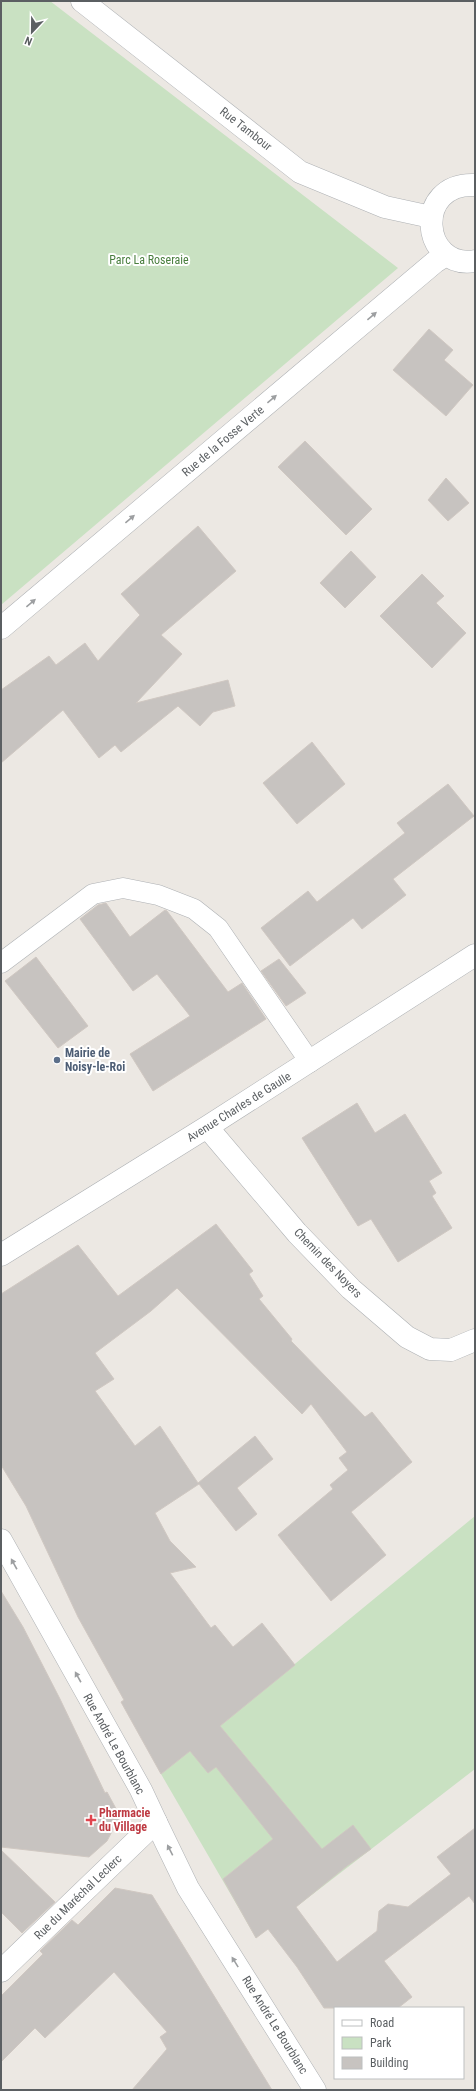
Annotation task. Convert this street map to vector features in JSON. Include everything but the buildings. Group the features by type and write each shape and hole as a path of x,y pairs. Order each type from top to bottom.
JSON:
{"street":[{"name":"Rue Tambour","path":"82,1 300,172 385,207 431,217"},
{"path":"475,185 464,185 452,188 442,195 435,205 431,217 431,228 434,238 446,255 457,260 468,262 475,261"},
{"name":"Rue de la Fosse Verte","path":"1,628 446,255"},
{"name":"Avenue Charles de Gaulle","path":"1,1255 207,1127 475,956"},
{"name":"Chemin des Noyers","path":"207,1127 220,1144 308,1244 351,1289 408,1337 430,1349 451,1350 475,1340"},
{"name":"Rue André Le Bourblanc","path":"1,1540 141,1790 188,1888 316,2090"},
{"name":"Rue du Maréchal Leclerc","path":"1,1971 156,1822"}],"lane":[{"path":"1,964 93,894 123,888 158,895 194,909 218,928 310,1062"}],"green space":[{"name":"Parc La Roseraie","path":"1,1 50,1 398,268 1,605"},
{"path":"475,1516 475,1769 256,1938 161,1774"}],"place":[{"name":"Mairie de Noisy-le-Roi","path":"57,1060"},
{"name":"Pharmacie du Village","path":"91,1820"}]}
